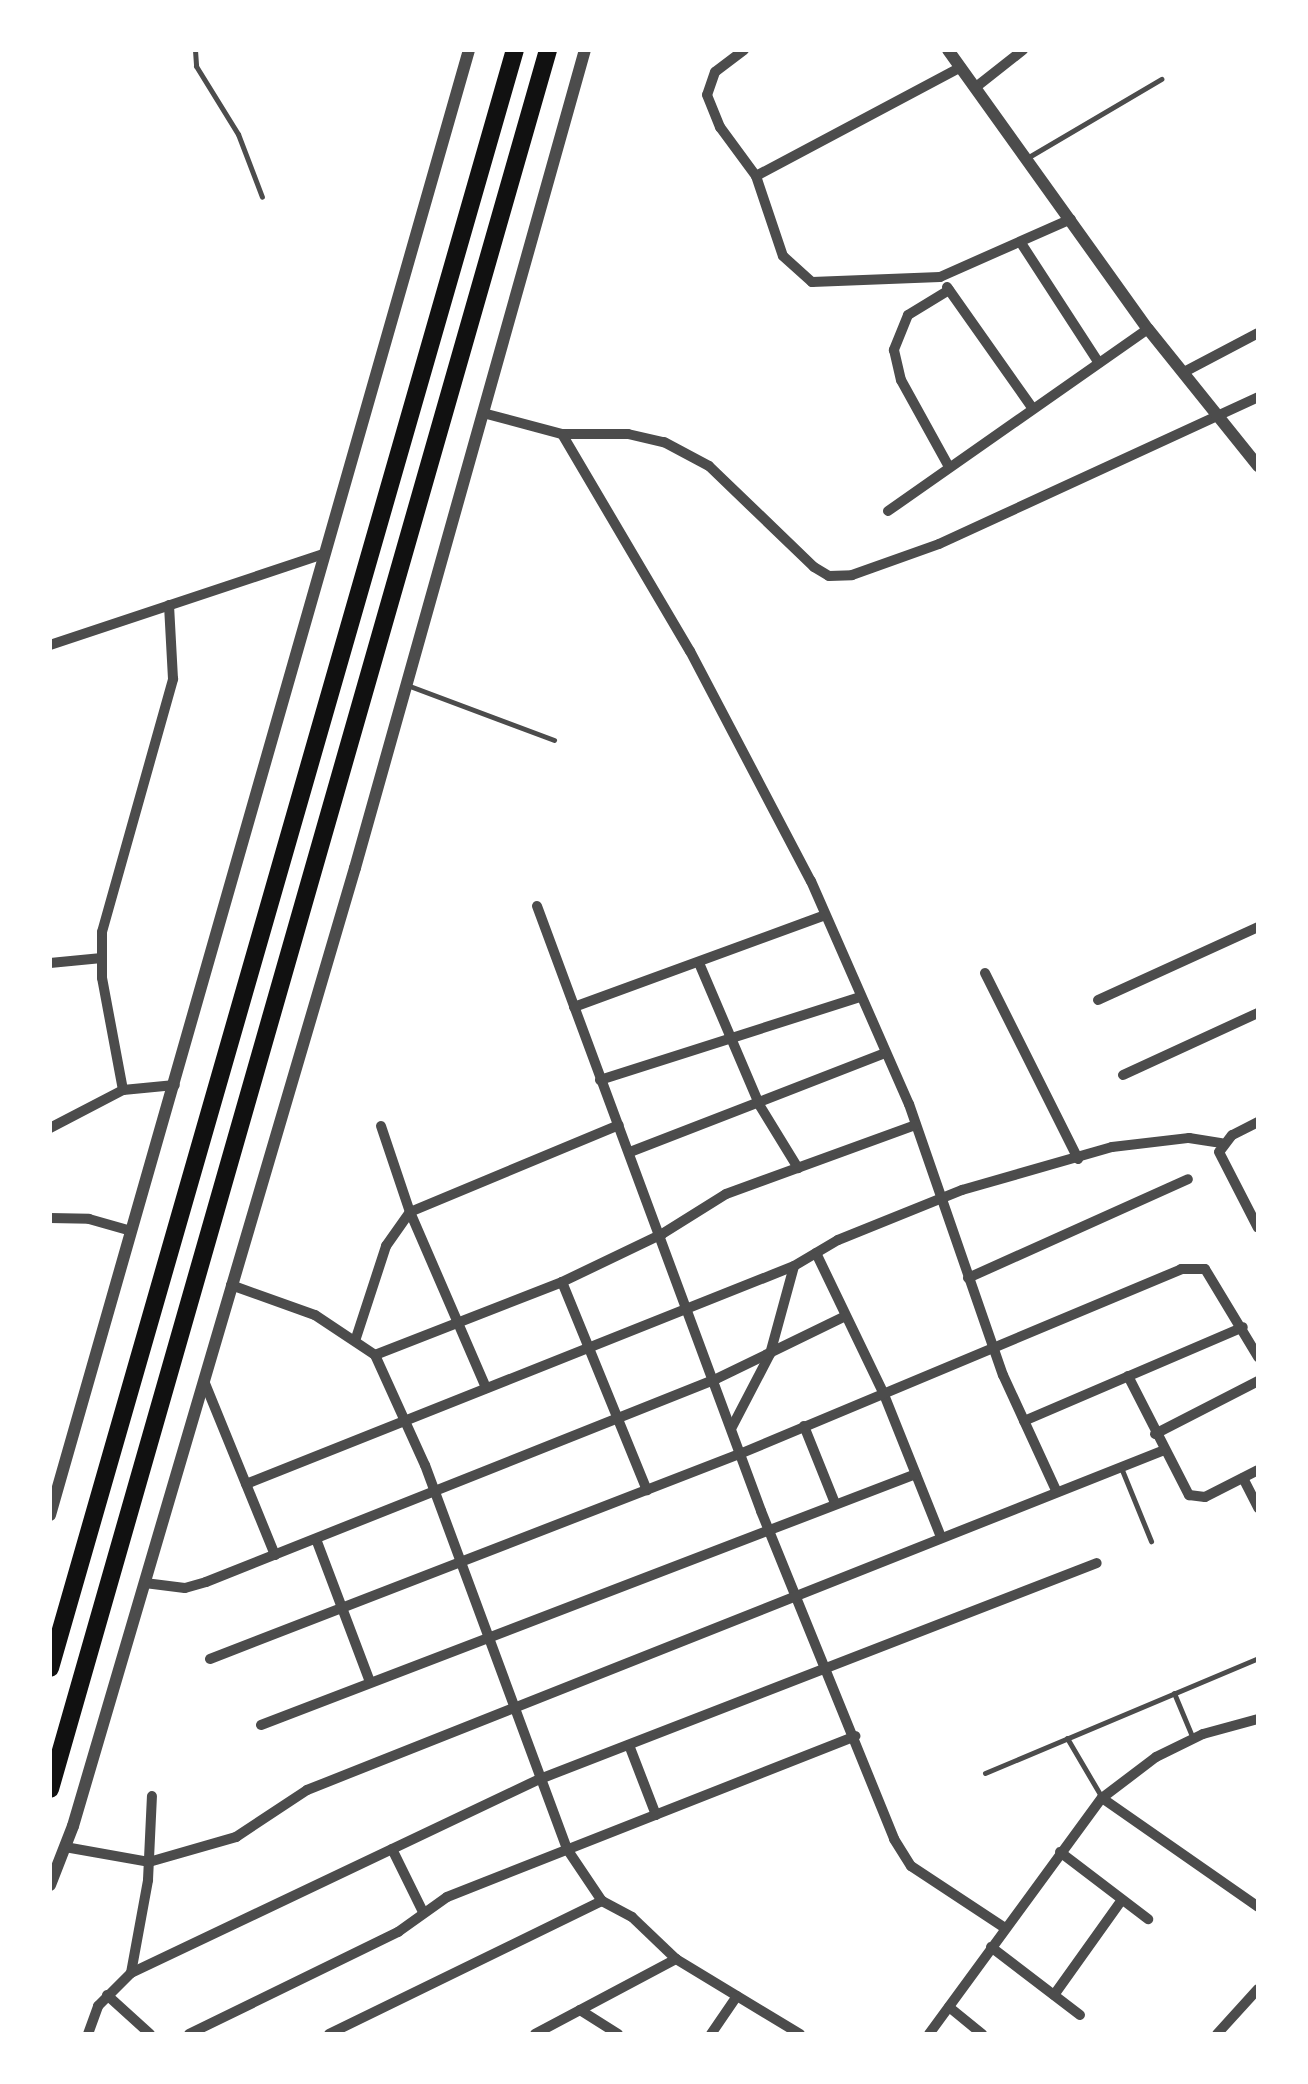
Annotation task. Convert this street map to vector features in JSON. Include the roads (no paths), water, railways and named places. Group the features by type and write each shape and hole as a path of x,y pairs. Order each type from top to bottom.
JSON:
{"highway":[{"path":"50,1668 515,50"},
{"path":"50,1789 548,50"}],"street":[{"path":"51,1510 469,50"},
{"path":"50,1886 65,1847 232,1285 585,50"},
{"path":"744,50 715,72 707,95 720,128 756,176 783,256 812,282 940,277 1071,219"},
{"path":"948,50 1148,328 1258,466"},
{"path":"976,87 1023,50"},
{"path":"756,176 960,67"},
{"path":"1021,243 1099,362"},
{"path":"940,277 1032,409"},
{"path":"949,290 908,315 894,350 900,380 949,468"},
{"path":"888,510 1148,328"},
{"path":"1186,371 1258,333"},
{"path":"483,414 562,434 628,434 664,442 708,466 814,567 829,576 852,575 939,544 1258,397"},
{"path":"562,434 690,651 825,915 916,1125 992,1346 1056,1490"},
{"path":"50,645 323,554"},
{"path":"124,1090 102,958 118,871 173,680 169,605"},
{"path":"537,906 600,1080 690,1307 768,1526 894,1839 911,1866 1006,1928"},
{"path":"574,1007 825,915"},
{"path":"1098,1000 1258,927"},
{"path":"50,963 102,958"},
{"path":"699,963 727,1037 760,1106 798,1168"},
{"path":"986,974 1078,1158"},
{"path":"600,1080 860,997"},
{"path":"1123,1075 1258,1013"},
{"path":"630,1152 760,1106 885,1053"},
{"path":"50,1128 124,1090 175,1084"},
{"path":"246,1484 794,1266 940,1198 1153,1140 1222,1143 1258,1122"},
{"path":"356,1338 386,1246 410,1212 618,1125"},
{"path":"375,1354 562,1282 662,1234 726,1194 916,1125"},
{"path":"382,1126 410,1212 486,1388"},
{"path":"1222,1143 1224,1164 1258,1228"},
{"path":"968,1278 1188,1179"},
{"path":"50,1218 77,1217 131,1231"},
{"path":"816,1253 884,1392 940,1537"},
{"path":"732,1427 770,1354 794,1266"},
{"path":"210,1659 742,1454 992,1346 1194,1266 1214,1280 1258,1357"},
{"path":"562,1282 647,1490"},
{"path":"232,1285 315,1315 356,1338 375,1354 434,1491 567,1850 602,1901 632,1917 676,1959 800,2034"},
{"path":"144,1582 184,1588 275,1555 716,1379 846,1316"},
{"path":"1024,1421 1243,1327"},
{"path":"1128,1376 1162,1451 1197,1498 1258,1470"},
{"path":"204,1380 275,1555"},
{"path":"1155,1434 1258,1381"},
{"path":"804,1426 835,1502"},
{"path":"65,1847 149,1862 236,1837 307,1790 1162,1451"},
{"path":"261,1725 768,1526 916,1474"},
{"path":"1244,1478 1258,1508"},
{"path":"316,1538 370,1682"},
{"path":"88,2034 106,1996 130,1973 540,1779 1097,1564"},
{"path":"929,2034 1102,1798 1193,1739 1258,1719"},
{"path":"189,2034 398,1932 423,1912 567,1850 855,1736"},
{"path":"629,1745 656,1815"},
{"path":"130,1973 149,1862 152,1796"},
{"path":"1102,1798 1258,1907"},
{"path":"392,1849 423,1912"},
{"path":"1060,1852 1148,1920"},
{"path":"329,2034 602,1901"},
{"path":"1054,1995 1121,1901"},
{"path":"992,1947 1080,2015"},
{"path":"535,2034 676,1959"},
{"path":"1218,2034 1258,1989"},
{"path":"106,1996 150,2034"},
{"path":"711,2034 736,1996"},
{"path":"949,2007 982,2034"},
{"path":"580,2010 618,2034"}],"lane":[{"path":"195,50 196,66 238,134 262,197"},
{"path":"1027,158 1161,79"},
{"path":"406,685 554,740"},
{"path":"1120,1466 1151,1541"},
{"path":"985,1772 1258,1658"},
{"path":"1174,1693 1193,1739"},
{"path":"1067,1738 1080,1767 1102,1798"}]}
